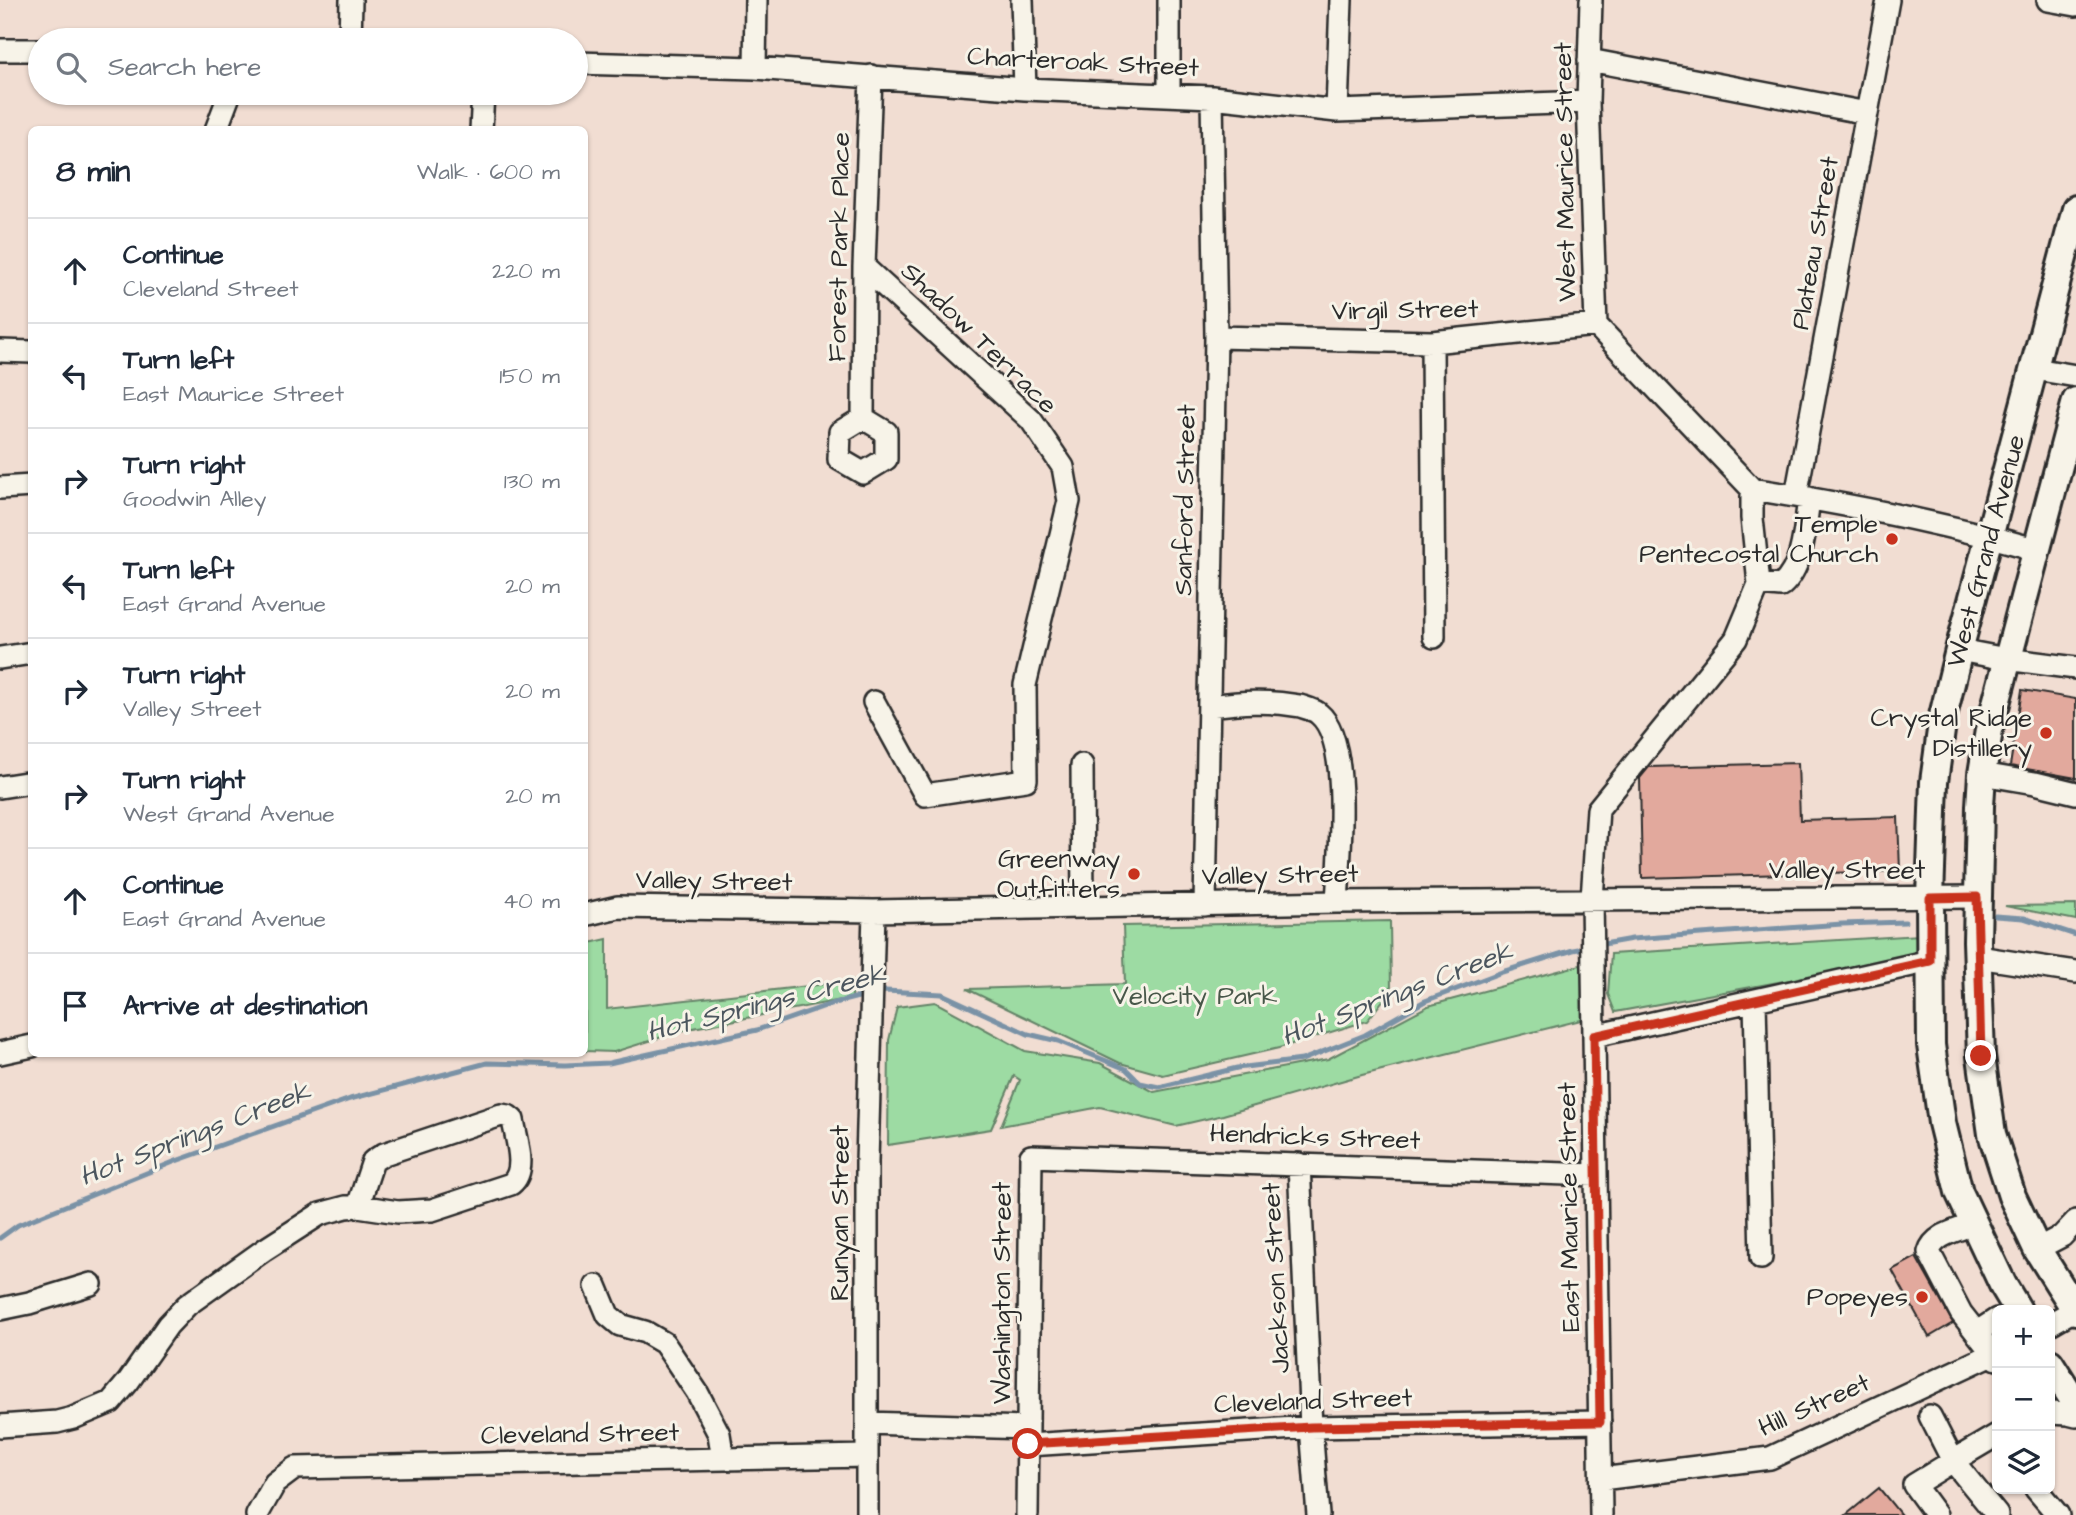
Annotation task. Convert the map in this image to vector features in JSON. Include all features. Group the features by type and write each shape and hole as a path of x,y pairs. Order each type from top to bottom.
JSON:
{"main road":[{"name":"West Grand Avenue","path":"2008,1305 2003,1285 1959,1192 1942,1123 1930,1045 1930,898 1934,782 1943,716 1959,650 2076,209"},
{"name":"West Grand Avenue","path":"2076,401 1989,730 1982,774 1977,897 1981,1056 1992,1134 2012,1196 2037,1249 2076,1310"},
{"path":"2055,1380 2076,1404"}],"street":[{"path":"350,28 351,0"},
{"path":"755,68 756,0"},
{"path":"1022,0 1025,89"},
{"path":"1169,0 1169,95"},
{"path":"1337,111 1342,0"},
{"name":"West Maurice Street","path":"1591,0 1588,102 1596,325 1752,489"},
{"name":"Plateau Street","path":"1759,584 1780,586 1794,571 1803,497 1888,0"},
{"path":"2048,0 2076,5"},
{"path":"0,50 28,50"},
{"path":"1589,60 1867,113"},
{"name":"Charteroak Street","path":"588,62 755,68 1025,89 1212,97 1337,111 1588,102"},
{"name":"Forest Park Place","path":"863,418 864,267 872,76"},
{"name":"Sanford Street","path":"1205,905 1216,337 1212,97"},
{"path":"218,126 225,105"},
{"path":"481,126 482,105"},
{"name":"Shadow Terrace","path":"864,267 1031,420 1063,467 1069,501 1025,685 1026,780 925,795 874,702"},
{"name":"Virgil Street","path":"1216,337 1432,342 1596,325"},
{"path":"1432,342 1434,637"},
{"path":"0,351 28,352"},
{"path":"2035,369 2076,376"},
{"path":"0,488 28,486"},
{"path":"1592,899 1598,809 1736,639 1759,584 1752,518 1752,489 1989,536 2035,549"},
{"path":"1959,650 2076,668"},
{"path":"0,659 28,654"},
{"path":"1209,706 1255,701 1283,703 1318,712 1332,728 1341,785 1337,902"},
{"path":"1082,765 1083,907"},
{"path":"1982,774 2076,793"},
{"path":"0,787 28,783"},
{"name":"Valley Street","path":"588,914 618,908 874,911 1337,902 1977,897"},
{"name":"East Maurice Street","path":"1592,899 1601,1515"},
{"name":"Runyan Street","path":"867,1515 867,1162 874,911"},
{"path":"1978,957 2076,972"},
{"path":"1594,1036 1930,961"},
{"path":"1755,1001 1760,1258"},
{"path":"0,1053 28,1047"},
{"path":"0,1426 57,1422 111,1402 168,1325 187,1305 320,1214 358,1206 398,1212 432,1210 511,1184 521,1169 513,1120 501,1115 384,1154 373,1161 358,1206"},
{"name":"Hendricks Street","path":"1031,1156 1596,1175"},
{"name":"Washington Street","path":"1027,1515 1031,1156"},
{"name":"Jackson Street","path":"1299,1164 1311,1427 1318,1515"},
{"path":"2037,1249 2062,1236 2076,1221"},
{"path":"1973,1224 1938,1238 1931,1243 1929,1252 1961,1313 1992,1350"},
{"path":"0,1309 91,1284"},
{"path":"596,1286 608,1315 620,1325 645,1332 664,1343 697,1392 719,1434 723,1459"},
{"path":"2055,1321 2076,1310"},
{"path":"1978,1332 1992,1323"},
{"name":"Hill Street","path":"1601,1479 1770,1458 1992,1357"},
{"path":"2055,1413 2076,1416"},
{"path":"1930,1416 1953,1461 1997,1515"},
{"name":"Cleveland Street","path":"867,1423 1028,1436 1600,1422"},
{"path":"1936,1515 1914,1485 1992,1442"},
{"name":"Cleveland Street","path":"257,1515 275,1483 295,1468 867,1456"},
{"path":"2040,1494 2058,1515"}],"green space":[{"path":"2076,905 2076,920 2005,906"},
{"name":"Velocity Park","path":"1390,921 1391,990 1367,1021 1279,1048 1163,1075 1120,1063 967,989 1125,984 1123,926"},
{"path":"1920,935 1921,956 1615,1012 1608,994 1611,954"},
{"path":"607,939 607,1009 853,981 852,998 688,1029 614,1052 588,1051 588,943"},
{"path":"1584,964 1585,1019 1362,1075 1223,1115 1176,1126 1100,1107 1001,1126 1020,1080 1014,1076 991,1129 888,1145 889,1040 897,1007 935,1002 1025,1051 1100,1063 1154,1092 1328,1059 1428,1006"}],"building":[{"name":"Crystal Ridge Distillery","path":"2022,690 2076,699 2076,778 2010,766"},
{"path":"1798,763 1800,820 1898,817 1900,871 1642,878 1640,778 1649,767"},
{"name":"Popeyes","path":"1916,1257 1953,1323 1929,1337 1892,1270"},
{"path":"1879,1488 1901,1515 1846,1515"}],"waterway":[{"name":"Hot Springs Creek","path":"1995,916 2024,918 2076,935"},
{"name":"Hot Springs Creek","path":"1598,945 1632,939 1905,922"},
{"name":"Hot Springs Creek","path":"876,993 885,991 942,994 1028,1034 1058,1041 1126,1069 1140,1083 1159,1087 1237,1068 1302,1060 1365,1035 1425,1001 1502,972 1589,947"},
{"name":"Hot Springs Creek","path":"0,1238 18,1225 176,1161 350,1099 487,1063 609,1063 757,1030 831,1004 866,995"}],"place":[{"name":"Temple Pentecostal Church","path":"1892,539"},
{"name":"Crystal Ridge Distillery","path":"2046,733"},
{"name":"Greenway Outfitters","path":"1134,874"},
{"name":"Popeyes","path":"1922,1297"}],"route":[{"path":"1028,1444 1311,1427 1600,1422 1594,1036 1930,961 1930,898 1977,897 1981,1056"}]}
